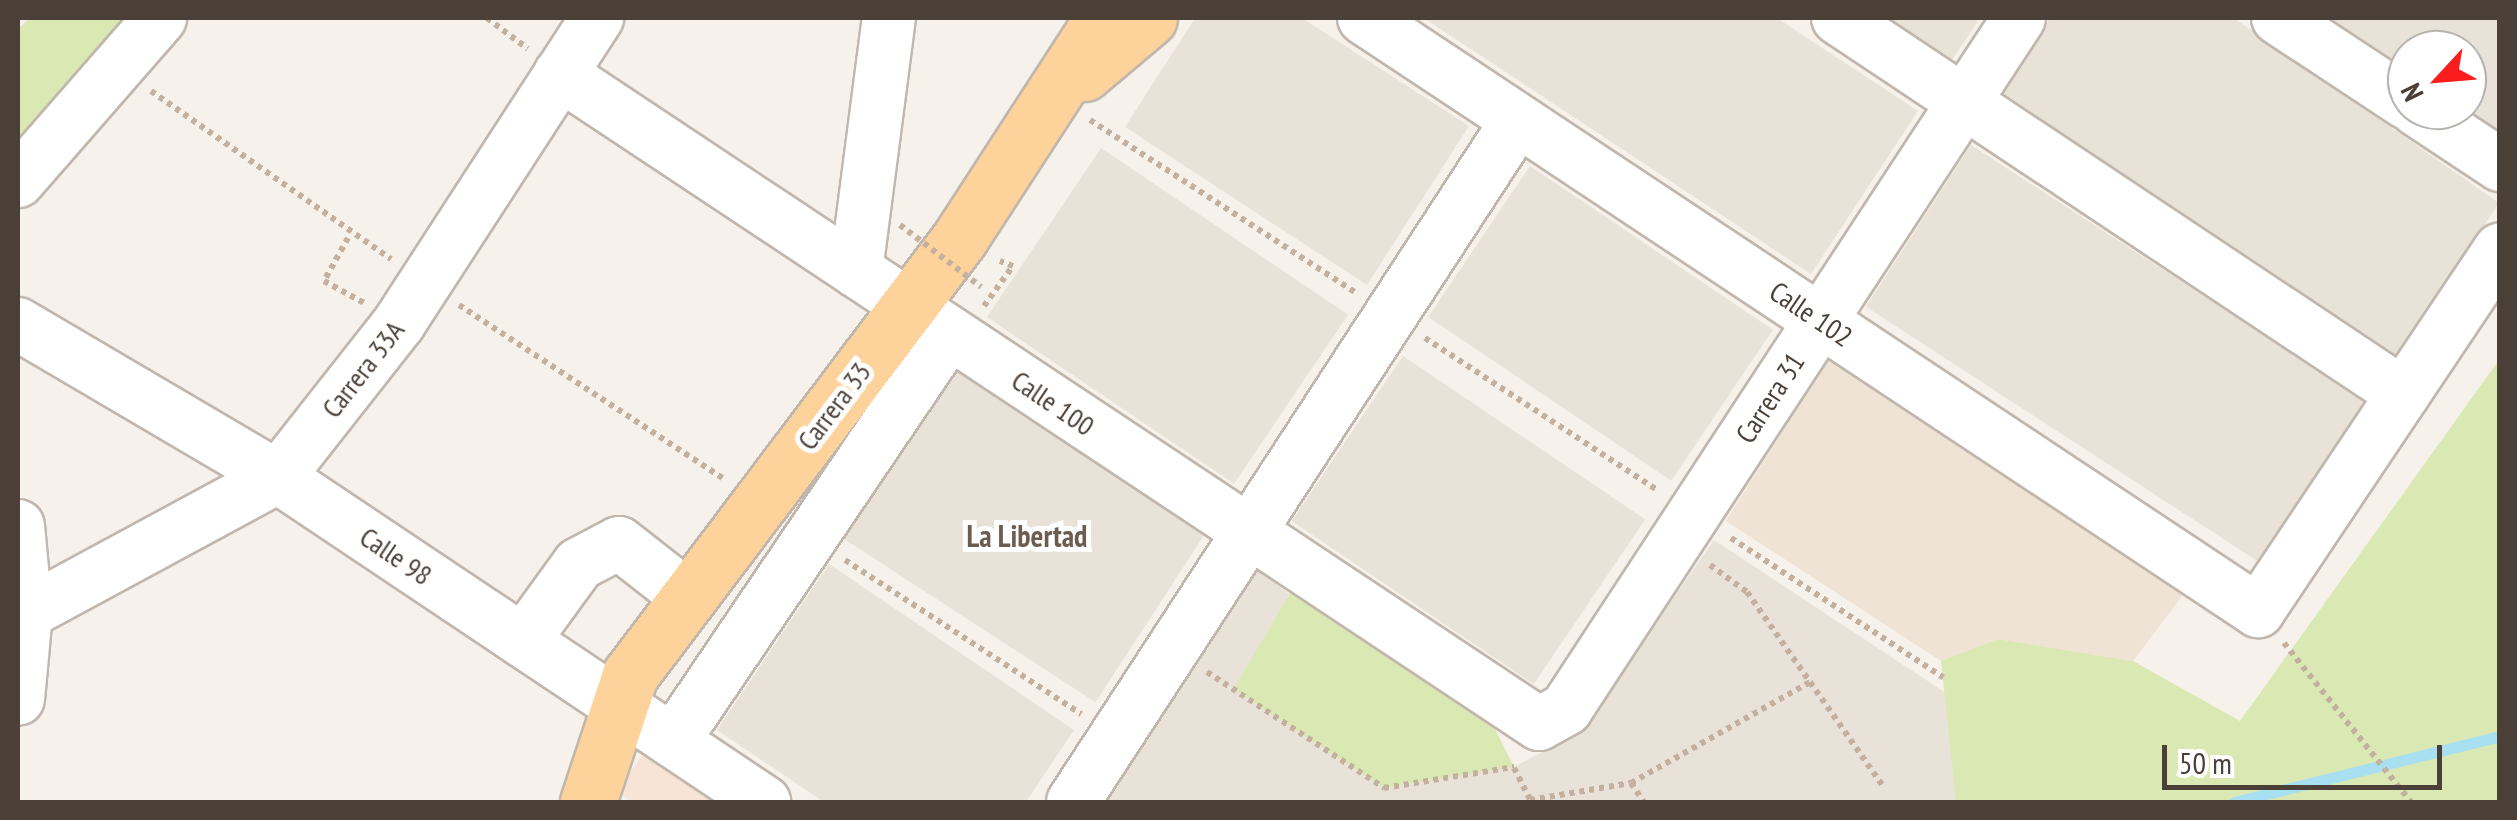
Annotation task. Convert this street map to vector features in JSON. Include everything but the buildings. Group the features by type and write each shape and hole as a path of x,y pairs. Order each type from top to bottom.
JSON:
{"main road":[{"name":"Carrera 33","path":"588,802 615,702 688,597 760,503 948,316 1053,96 1102,18"},
{"path":"1053,96 1149,18"}],"street":[{"path":"18,181 114,65 160,18"},
{"name":"Carrera 33A","path":"26,613 278,477 413,304 597,18"},
{"path":"856,271 889,18"},
{"name":"Calle 102","path":"1364,18 1821,321 2274,630"},
{"path":"1838,18 2404,394"},
{"name":"Carrera 31","path":"1548,723 1685,528 2019,18"},
{"path":"2278,18 2387,91"},
{"name":"Calle 100","path":"560,74 856,271 948,316 1248,533 1530,720 1548,723"},
{"path":"1073,802 1518,120"},
{"path":"2447,130 2500,165"},
{"path":"2274,630 2404,394 2500,250"},
{"name":"Carrera 33","path":"673,741 811,538 948,316"},
{"name":"Calle 98","path":"18,324 278,477 764,802"},
{"path":"18,526 26,613 18,699"},
{"path":"523,640 579,564 619,544 688,597"}],"path":[{"path":"114,65 413,304 760,503"},
{"path":"1053,96 1390,316 1685,528 1943,677"},
{"path":"900,225 982,287 1002,258 1013,266 948,316"},
{"path":"348,238 324,281 413,304"},
{"path":"1685,528 1747,592 1882,785"},
{"path":"811,538 1116,737"},
{"path":"2274,630 2411,802"},
{"path":"1172,649 1384,788 1514,768"},
{"path":"1530,800 1631,783 1810,682"},
{"path":"1631,783 1644,802"}],"shaded area":[{"path":"1195,18 1302,18 1469,126 1367,285 1125,127"},
{"path":"1424,18 1777,18 1918,111 1811,274"},
{"path":"1881,18 1980,18 1950,63"},
{"path":"2050,18 2234,18 2387,125 2387,130 2394,130 2499,203 2395,359 2001,92"},
{"path":"2317,18 2499,18 2499,139 2486,130 2487,30 2387,30 2387,65"},
{"path":"1971,145 2365,401 2260,563 1866,307"},
{"path":"1101,148 1348,315 1234,484 987,317"},
{"path":"1530,166 1773,330 1671,481 1428,317"},
{"path":"1403,356 1645,519 1534,684 1292,521"},
{"path":"1828,359 2186,591 2133,661 1998,639 1941,661 1726,521"},
{"path":"952,367 1206,532 1096,702 841,537"},
{"path":"1714,540 1946,693 1960,801 1099,802 1246,561 1514,767 1581,731"},
{"path":"829,564 1074,730 1026,802 824,802 717,730"},
{"path":"650,744 733,802 632,802 617,791"}],"green space":[{"path":"30,18 142,18 18,146 18,29"},
{"path":"2499,360 2499,802 1956,802 1941,661 1998,639 2133,661 2240,721"},
{"path":"1293,589 1488,715 1514,767 1384,788 1233,689"}],"waterway":[{"path":"2234,802 2500,736"}],"district":[{"name":"La Libertad","path":"1027,536"}]}
